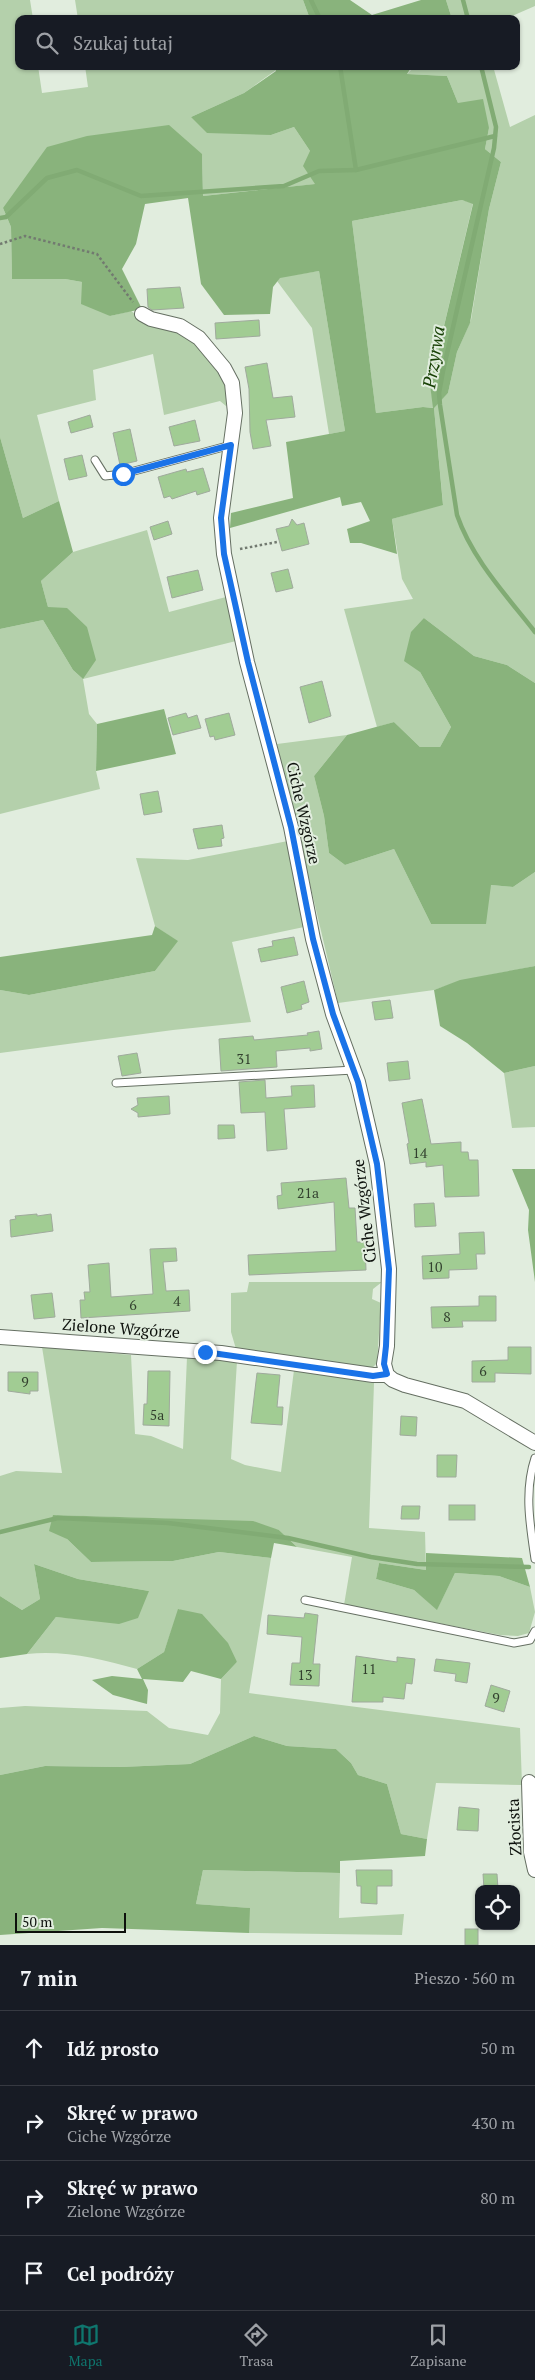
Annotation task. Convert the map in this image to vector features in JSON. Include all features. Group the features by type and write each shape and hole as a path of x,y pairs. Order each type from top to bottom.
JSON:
{"street":[{"name":"Ciche Wzgórze","path":"142,314 190,331 199,338 224,368 232,383 235,396 235,413 221,518 224,554 248,662 291,827 313,939 333,1014 354,1070 377,1164 388,1246 387,1336 384,1364 387,1374"},
{"name":"Zielone Wzgórze","path":"0,1337 213,1352 373,1376 387,1374"},
{"path":"387,1374 394,1380 405,1384 465,1401 535,1443"},
{"name":"Złocista","path":"529,1782 531,1852 535,1870"}],"lane":[{"path":"95,460 105,476 123,474 231,445"},
{"path":"116,1083 354,1070"},
{"path":"535,1458 530,1472 529,1515 535,1559"},
{"path":"305,1600 514,1643 530,1640 535,1631"}],"path":[{"path":"0,244 25,236 98,254 142,314"},
{"path":"240,549 277,542"}],"green space":[{"path":"0,0 30,0 32,15 15,15 15,70 39,70 42,93 88,87 86,70 276,70 244,93 191,117 271,135 294,127 310,151 316,184 203,196 202,154 3,208 11,227 12,279 65,279 82,282 110,316 131,311 151,325 169,328 190,337 231,389 226,406 220,401 164,415 153,354 93,370 96,400 37,415 59,501 23,518 0,437"},
{"path":"75,0 303,0 309,15 77,15"},
{"path":"303,0 350,0 372,15 309,15"},
{"path":"421,0 446,0 451,15 372,15"},
{"path":"446,0 535,0 535,6 514,15 451,15"},
{"path":"276,70 410,70 407,74 447,76 458,103 483,99 489,128 485,149 501,162 489,209 470,323 457,352 448,393 434,408 443,505 392,519 397,554 361,543 350,543 347,529 370,521 361,502 342,506 340,497 230,528 231,513 293,498 286,442 345,431 319,271 280,278 273,287 270,314 224,315 201,284 188,198 145,204 136,244 122,269 142,309 110,316 81,304 82,282 65,279 12,279 11,227 3,208 47,147 87,136 169,125 202,154 203,196 315,184 303,166 310,151 294,127 271,135 207,133 191,117 244,93","holes":["462,200 473,204 430,385 433,408 423,407 376,413 352,221"]},
{"path":"411,70 494,70 510,127 535,115 535,683 507,665 474,656 424,618 420,672 451,727 440,747 420,747 394,722 377,727 344,609 413,599 402,579 392,519 443,504 434,408 423,407 376,413 352,221 462,200 473,203 430,385 434,407 448,393 457,352 471,320 489,209 501,162 485,149 489,128 458,103 447,76 407,74"},
{"path":"319,271 345,431 329,434 312,328 277,281 280,277"},
{"path":"0,437 23,518 59,501 73,552 41,581 48,607 67,608 87,627 96,660 83,679 73,670 43,620 0,629"},
{"path":"147,530 169,612 226,597 236,641 83,679 48,607 41,581 73,552"},
{"path":"424,618 474,656 507,665 535,683 535,872 513,887 491,885 486,924 431,924 394,849 345,865 329,853 324,816 314,776 347,735 394,722 420,747 440,747 451,727 420,672 404,661 411,632"},
{"path":"43,620 73,670 83,679 89,714 97,724 96,771 100,789 0,814 0,629"},
{"path":"164,709 176,754 96,771 97,724"},
{"path":"347,735 314,776 324,816 329,853 345,865 394,849 431,924 491,885 513,887 535,872 535,966 460,981 434,990 338,1003 277,744"},
{"path":"288,841 304,927 232,942 251,1022 173,1030 0,1053 0,990 29,995 155,971 177,941 155,926 136,858 188,860"},
{"path":"155,926 178,941 155,971 29,995 0,990 0,957 152,935"},
{"path":"535,966 535,1066 504,1073 467,1043 440,1026 434,990 460,980"},
{"path":"535,1066 535,1127 512,1128 504,1073"},
{"path":"512,1169 535,1169 535,1282 528,1230 529,1210"},
{"path":"249,1282 382,1282 373,1289 372,1299 381,1303 377,1363 370,1370 236,1349 231,1332 231,1293 247,1292"},
{"path":"42,1347 131,1355 135,1434 151,1436 183,1449 187,1357 237,1361 231,1459 245,1465 281,1472 294,1370 374,1383 369,1528 425,1532 426,1570 379,1563 376,1579 414,1590 437,1609 455,1573 499,1576 530,1587 535,1612 529,1633 518,1636 500,1635 344,1605 352,1557 297,1547 279,1530 173,1519 54,1515 67,1539 91,1562 173,1561 219,1552 271,1558 249,1693 520,1728 522,1785 436,1783 427,1839 401,1834 387,1784 358,1775 351,1763 336,1749 287,1746 254,1736 190,1764 121,1767 45,1766 0,1775 0,1708 25,1706 147,1711 169,1728 208,1735 220,1713 221,1679 237,1662 179,1609 164,1652 137,1669 69,1654 27,1654 56,1617 81,1619 149,1591 78,1579 34,1564 40,1599 22,1610 0,1596 0,1476 16,1471 62,1473"},
{"path":"53,1515 253,1521 279,1530 297,1547 274,1543 271,1558 219,1552 173,1561 91,1562 67,1539 49,1531"},
{"path":"426,1553 522,1558 530,1587 499,1576 455,1573 437,1610 414,1590 376,1579 379,1563 426,1570"},
{"path":"34,1564 78,1579 149,1591 138,1618 119,1624 56,1617 27,1654 0,1658 0,1596 22,1610 40,1599"},
{"path":"178,1609 202,1614 228,1643 237,1662 221,1679 191,1671 183,1682 143,1679 148,1690 147,1704 113,1695 92,1680 112,1676 142,1679 137,1669 164,1652"},
{"path":"254,1736 287,1746 336,1749 351,1763 358,1775 387,1784 401,1834 427,1839 425,1856 340,1861 340,1873 203,1870 196,1904 250,1908 249,1933 102,1928 0,1935 0,1775 45,1766 121,1767 190,1764"},
{"path":"203,1870 340,1873 339,1918 404,1914 402,1935 249,1933 249,1908 196,1904"}],"building":[{"path":"180,287 184,308 152,310 148,307 147,289"},
{"path":"259,320 260,336 216,339 215,323"},
{"path":"267,363 273,398 292,396 295,417 266,420 271,446 253,449 250,432 249,389 245,367"},
{"path":"90,415 93,427 71,433 68,422"},
{"path":"195,420 200,441 174,446 169,427"},
{"path":"130,429 137,461 120,465 113,433"},
{"path":"82,455 87,476 69,480 64,459"},
{"path":"203,468 210,491 197,495 196,491 172,499 170,496 164,498 158,477 186,469 187,472"},
{"path":"292,519 297,525 304,523 309,544 282,551 276,529 289,526"},
{"path":"168,521 172,534 154,540 150,527"},
{"path":"288,569 293,588 276,592 271,573"},
{"path":"198,570 203,590 172,598 167,577"},
{"path":"322,681 331,716 309,723 300,687"},
{"path":"186,713 188,718 197,715 201,728 173,735 168,718"},
{"path":"229,713 235,735 215,740 214,736 210,737 205,719"},
{"path":"158,791 162,812 144,815 140,794"},
{"path":"222,825 224,838 221,839 222,846 198,849 193,829"},
{"path":"294,937 298,955 261,962 258,949 273,946 272,941"},
{"path":"304,981 309,1002 301,1005 302,1009 287,1013 281,987"},
{"path":"390,1000 393,1018 375,1020 372,1002"},
{"path":"319,1031 322,1049 310,1051 310,1048 276,1051 277,1067 221,1071 219,1039 253,1036 254,1040 308,1035 307,1033"},
{"path":"137,1053 141,1073 122,1076 118,1056"},
{"path":"408,1061 410,1079 389,1081 387,1063"},
{"path":"265,1080 266,1098 292,1096 291,1086 314,1085 315,1107 284,1109 287,1149 267,1151 265,1112 241,1113 239,1082"},
{"path":"169,1096 170,1114 138,1117 138,1113 131,1109 138,1105 137,1098"},
{"path":"422,1099 431,1144 461,1142 461,1152 468,1152 469,1160 478,1160 479,1196 445,1197 443,1165 426,1167 426,1162 410,1164 407,1144 409,1143 402,1103"},
{"path":"218,1125 234,1125 235,1138 218,1139"},
{"path":"346,1178 349,1208 355,1208 357,1242 365,1242 366,1270 249,1275 248,1255 336,1251 334,1202 278,1209 277,1196 282,1195 281,1183"},
{"path":"434,1203 436,1226 415,1227 414,1204"},
{"path":"37,1214 37,1216 51,1214 53,1231 11,1237 10,1220 16,1219 15,1216"},
{"path":"484,1232 485,1254 476,1254 477,1269 449,1270 449,1278 423,1279 422,1256 460,1254 459,1233"},
{"path":"176,1248 177,1261 163,1262 166,1291 189,1290 190,1311 81,1318 80,1300 85,1300 84,1292 90,1292 88,1265 109,1263 111,1297 153,1294 150,1249"},
{"path":"52,1293 55,1317 34,1319 31,1295"},
{"path":"479,1296 496,1296 496,1321 462,1321 463,1327 432,1328 431,1307 479,1306"},
{"path":"508,1347 531,1347 531,1374 495,1373 495,1382 472,1382 472,1361 508,1360"},
{"path":"148,1371 170,1371 169,1426 143,1425 144,1404 147,1404"},
{"path":"8,1372 38,1372 38,1391 30,1391 30,1394 8,1391"},
{"path":"257,1373 280,1375 277,1407 283,1407 282,1425 251,1423"},
{"path":"401,1416 417,1417 416,1436 400,1435"},
{"path":"437,1455 457,1455 456,1477 437,1477"},
{"path":"449,1505 475,1505 475,1520 449,1520"},
{"path":"402,1506 420,1506 419,1519 401,1519"},
{"path":"305,1613 318,1615 313,1664 320,1664 319,1686 290,1685 292,1663 300,1663 302,1637 267,1634 268,1615 304,1618"},
{"path":"356,1656 397,1662 397,1657 415,1659 412,1684 406,1683 404,1699 383,1697 383,1702 352,1702"},
{"path":"436,1659 470,1663 467,1683 455,1681 456,1674 434,1671"},
{"path":"491,1685 510,1691 504,1712 485,1706"},
{"path":"459,1807 479,1809 478,1831 457,1830"},
{"path":"356,1870 392,1870 392,1886 377,1886 377,1904 361,1903 361,1886 357,1886"},
{"path":"483,1874 497,1874 498,1885 484,1885"},
{"path":"465,1929 478,1930 478,1945 465,1945"}],"waterway":[{"path":"311,0 318,15"},
{"name":"Przyrwa","path":"463,0 467,15"},
{"path":"341,70 356,170 495,136"},
{"name":"Przyrwa","path":"482,70 496,127 494,148 443,371 439,393 440,405 457,515 481,562 535,632"},
{"path":"0,218 6,217 47,178 77,170 141,196 284,186 319,171 356,170"},
{"path":"0,1532 58,1518 168,1523 288,1538 371,1557 417,1564 529,1567"}],"route":[{"path":"123,474 231,445 221,518 224,554 248,662 291,827 313,939 326,991 358,1082 370,1130 379,1176 388,1246 389,1269 384,1364 387,1374 373,1376 232,1354 205,1352"}]}
